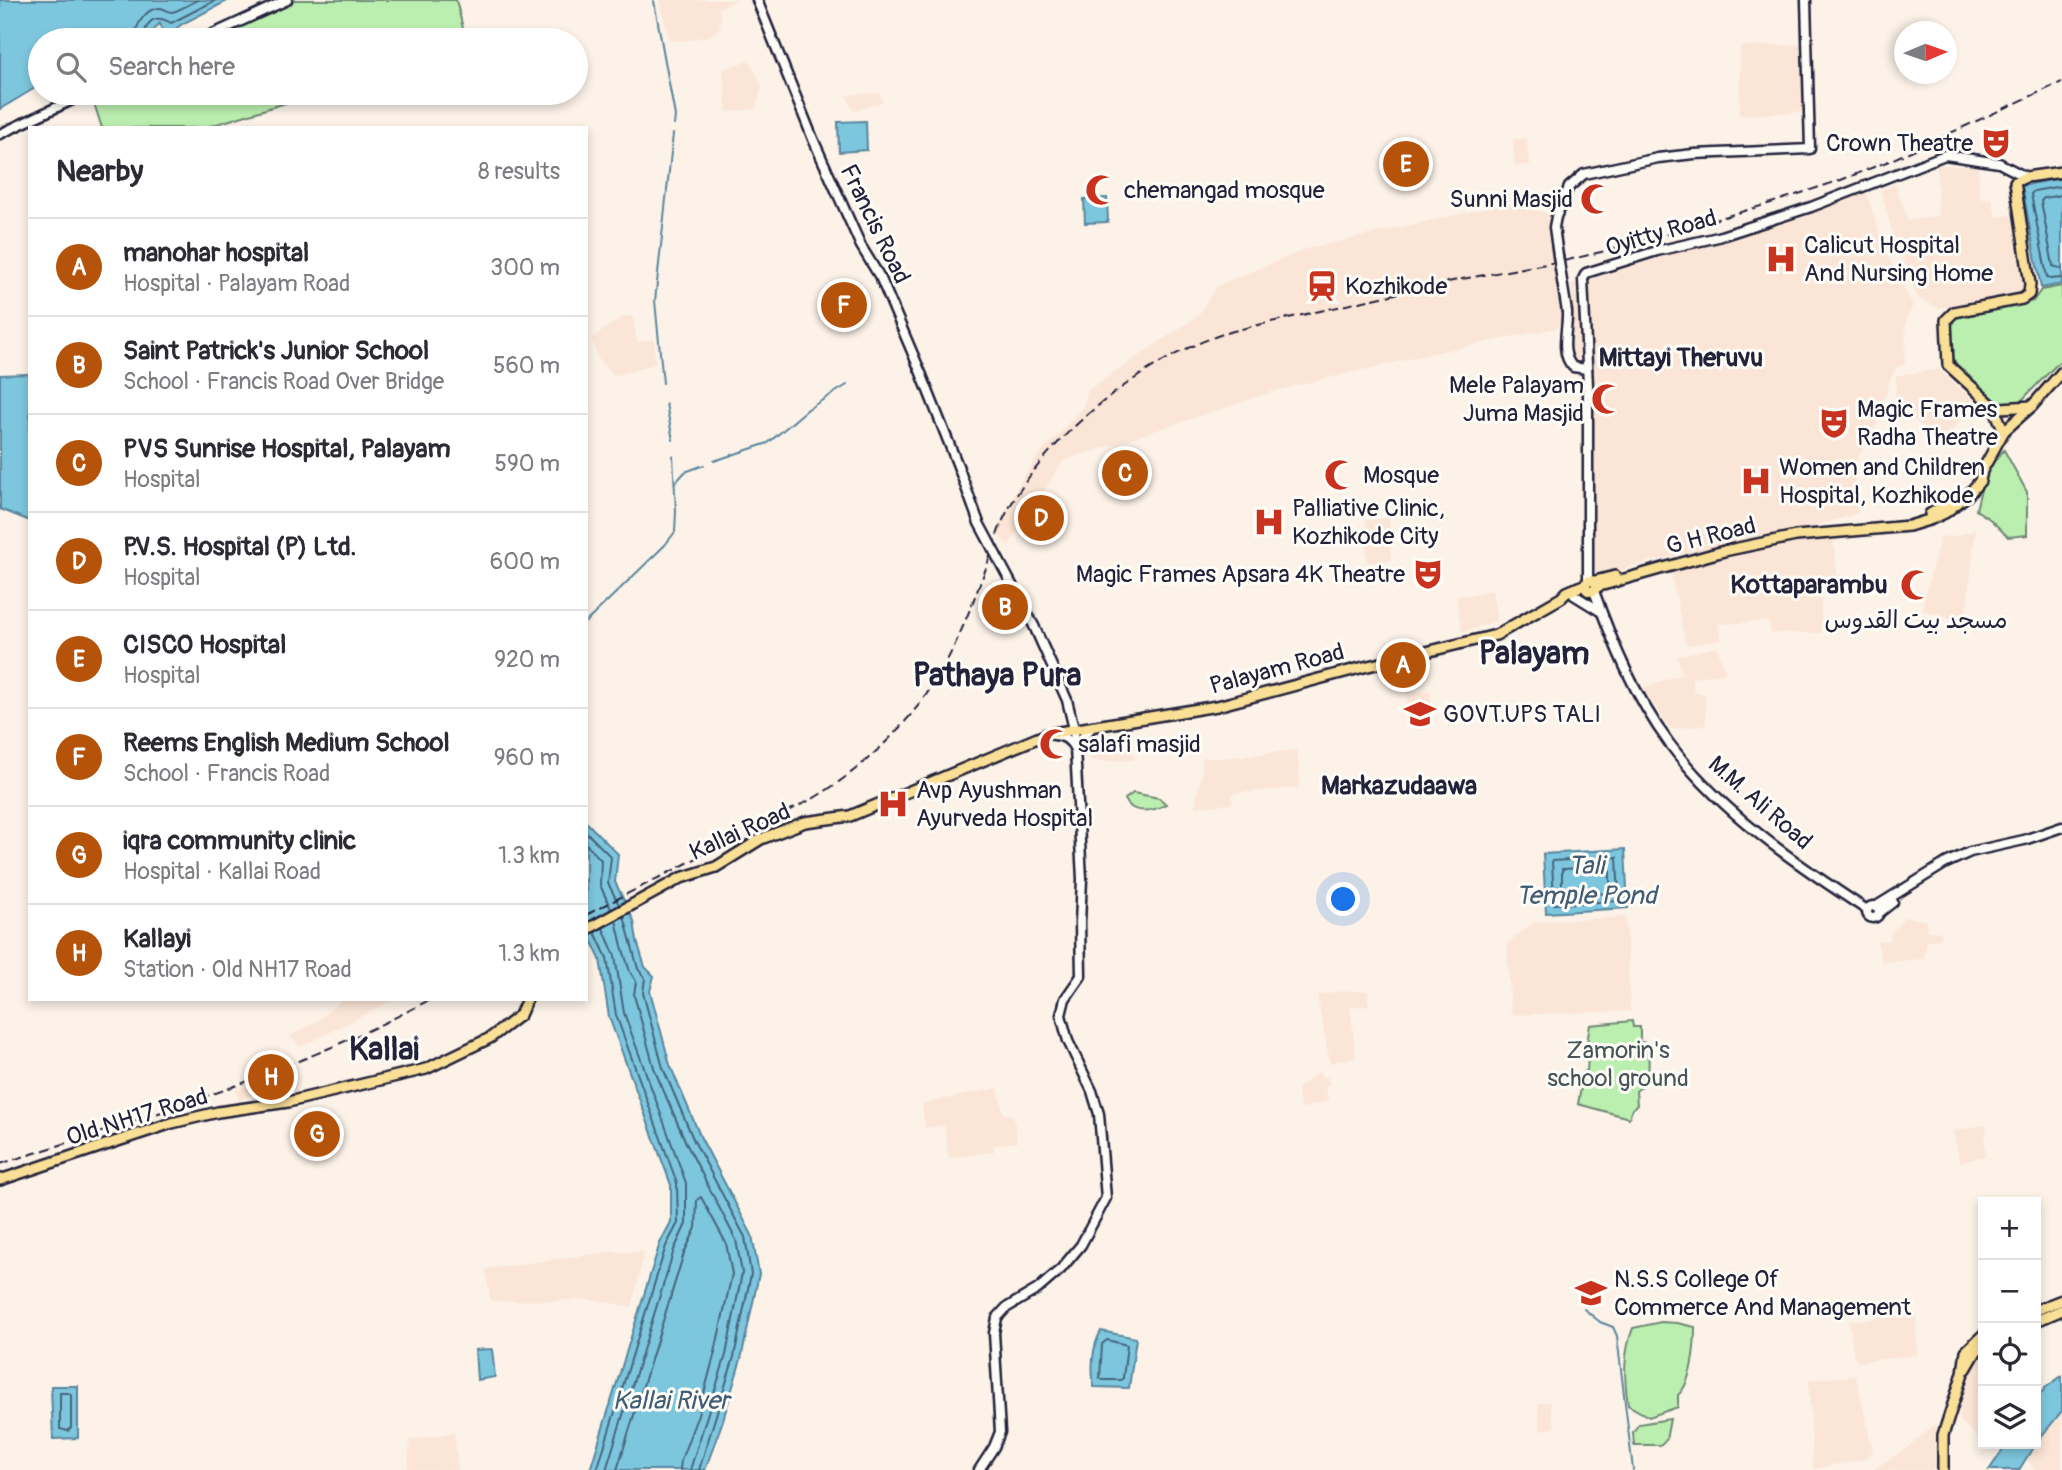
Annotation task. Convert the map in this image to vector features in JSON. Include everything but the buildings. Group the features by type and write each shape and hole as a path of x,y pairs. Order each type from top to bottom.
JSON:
{"main road":[{"path":"226,28 287,0"},
{"name":"Francis Road","path":"757,0 813,139 861,246 881,279 944,426 979,523 1034,626 1067,700 1074,729 1077,761"},
{"path":"1587,369 1570,364 1564,333 1567,312 1554,227 1569,187 1584,174 1645,161 1694,154 1810,149 1806,0"},
{"path":"0,134 62,105"},
{"name":"Oyitty Road","path":"1591,586 1587,570 1587,369 1583,279 1586,273 1811,208 1945,155 1999,163 2026,177"},
{"path":"2062,172 2026,177 2015,184 2030,284 2029,294 2021,299 1954,313 1946,320 1948,365 1993,406 2004,430 2058,381 2062,372"},
{"path":"1993,406 2000,408 2032,405"},
{"name":"G H Road","path":"1591,586 1695,553 1793,532 1877,525 1912,520 1933,513 1963,493 1982,471 2004,430"},
{"path":"1561,598 1591,586"},
{"name":"Palayam Road","path":"1074,729 1217,706 1496,635 1567,592 1591,586"},
{"name":"M.M. Ali Road","path":"1591,586 1625,670 1675,752 1709,789 1756,832 1820,879 1874,910 1946,863 1970,852 2059,831"},
{"path":"1574,595 1602,613"},
{"path":"1047,734 1067,723 1067,700"},
{"path":"979,1470 1000,1432 994,1333 997,1318 1006,1308 1038,1289 1061,1269 1082,1245 1106,1198 1099,1114 1092,1091 1068,1041 1061,1015 1065,999 1081,976 1082,879 1077,761 1081,738 1093,726"},
{"name":"Kallai Road","path":"588,929 681,878 716,867 761,839 805,822 850,816 1047,734 1074,729"},
{"path":"1047,734 1058,735 1069,741 1077,761"},
{"name":"Old NH17 Road","path":"0,1180 172,1123 218,1112 288,1102 426,1069 490,1038 520,1015 526,1001"},
{"path":"2041,1308 2062,1300"},
{"path":"2041,1319 2062,1310"},
{"path":"1943,1470 1943,1435 1963,1373 1966,1351 1978,1340"},
{"path":"1963,1373 1978,1350"}],"shaded area":[{"path":"660,0 738,0 718,8 721,18 719,29 710,36 683,41 669,40"},
{"path":"1802,44 1804,112 1740,115 1740,47"},
{"path":"749,60 762,86 756,109 727,112 723,70"},
{"path":"880,93 882,102 854,111 846,95"},
{"path":"1526,138 1530,165 1515,166 1513,140"},
{"path":"1937,165 1978,166 1980,199 1991,198 1996,217 2015,215 2028,285 2026,291 1938,308 1918,298 1894,238 1881,190 1895,184 1908,221 1938,216"},
{"path":"1866,192 1886,253 1913,305 1906,319 1905,365 1897,366 1871,442 1868,442 1853,464 1858,513 1818,525 1634,565 1602,578 1591,566 1593,390 1590,280 1800,218"},
{"path":"1508,203 1550,214 1564,306 1562,323 1556,328 1429,354 1278,390 1063,461 1008,546 996,532 1020,482 1038,456 1083,408 1088,390 1198,316 1217,286 1306,249"},
{"path":"1572,283 1581,283 1583,367 1578,366 1572,359"},
{"path":"633,316 637,342 654,339 655,364 614,376 598,359 592,338 623,317"},
{"path":"1939,369 1976,403 1941,443 1896,403 1896,376"},
{"path":"1389,518 1391,560 1367,563 1366,520"},
{"path":"1976,529 1965,622 1922,610 1940,537 1958,536"},
{"path":"1833,535 1839,589 1821,591 1821,633 1771,633 1769,621 1718,624 1722,640 1686,645 1670,568"},
{"path":"1492,590 1497,621 1462,632 1456,597"},
{"path":"1717,647 1726,673 1692,678 1694,692 1705,694 1706,725 1670,729 1642,688 1682,674 1677,656"},
{"name":"GOVT.UPS TALI","path":"1430,691 1433,723 1408,727 1406,692"},
{"path":"1111,733 1132,744 1134,760 1090,760 1087,748 1103,747 1102,735"},
{"path":"1297,750 1300,783 1298,788 1233,793 1231,804 1195,807 1202,773 1202,758"},
{"path":"1626,917 1630,1011 1511,1015 1507,944 1534,922"},
{"path":"1904,917 1926,921 1927,931 1941,932 1941,938 1927,941 1924,959 1882,962 1877,941 1890,941 1891,934"},
{"path":"1367,991 1369,1005 1350,1007 1356,1057 1330,1063 1317,995"},
{"path":"341,1001 391,1001 300,1047 290,1036 316,1022"},
{"path":"1319,1072 1322,1077 1327,1077 1329,1085 1325,1087 1329,1101 1301,1109 1297,1088"},
{"path":"266,1078 270,1088 239,1100 235,1090"},
{"path":"998,1088 1003,1113 1014,1117 1017,1142 993,1146 994,1151 949,1158 944,1125 925,1128 922,1104"},
{"path":"1985,1125 1985,1156 1960,1162 1953,1131"},
{"path":"611,1252 644,1252 632,1307 594,1300 491,1301 485,1269"},
{"path":"1916,1315 1917,1355 1857,1362 1849,1321"},
{"path":"1978,1357 1978,1437 1960,1421 1961,1401"},
{"path":"1856,1376 1873,1452 1865,1459 1813,1469 1809,1379"},
{"path":"1550,1402 1554,1428 1540,1430 1538,1403"},
{"path":"2062,1411 2062,1470 2035,1470 2026,1458 2032,1449 2041,1449 2041,1435"},
{"path":"1936,1424 1935,1470 1872,1470 1907,1448"},
{"path":"454,1432 458,1470 408,1470 410,1440"}],"green space":[{"path":"287,0 456,0 463,28 227,28"},
{"path":"95,105 279,105 211,126 101,126"},
{"path":"2062,286 2062,359 2019,403 1999,404 1966,377 1955,362 1951,336 1955,318 2033,301 2041,290"},
{"path":"2004,450 2027,492 2027,535 2008,537 1976,510 1989,470"},
{"path":"1133,793 1159,798 1166,804 1155,809 1137,810 1125,799"},
{"name":"Zamorin's school ground","path":"1632,1021 1633,1027 1640,1027 1640,1042 1646,1043 1649,1063 1645,1082 1636,1091 1637,1105 1632,1109 1629,1118 1578,1104 1584,1072 1587,1071 1588,1057 1585,1055 1590,1025"},
{"path":"1661,1322 1695,1327 1693,1354 1687,1382 1678,1395 1678,1407 1649,1417 1628,1405 1626,1357 1633,1328"},
{"path":"1670,1419 1666,1440 1660,1445 1634,1445 1633,1432 1639,1424"}],"water":[{"path":"0,0 229,0 177,28 161,28 160,23 156,28 28,28 28,92 0,109"},
{"path":"866,121 867,150 839,152 838,122"},
{"path":"2062,178 2062,284 2041,288 2022,186"},
{"path":"1107,198 1108,222 1085,223 1084,199"},
{"path":"28,374 28,520 0,509 0,375"},
{"name":"Kallai River","path":"588,824 618,854 615,882 634,921 645,967 654,976 650,991 670,1065 701,1138 752,1235 759,1274 741,1359 705,1470 590,1470 660,1243 671,1222 671,1185 609,1017 600,959 588,933"},
{"name":"Tali Temple Pond","path":"1625,849 1628,908 1546,913 1543,854"},
{"path":"1101,1331 1136,1338 1129,1388 1094,1387 1093,1358"},
{"path":"492,1349 495,1377 477,1380 475,1350"},
{"path":"2062,1376 2062,1411 2041,1437 2041,1393"},
{"path":"51,1386 78,1386 78,1438 53,1439"},
{"path":"2004,1449 2032,1449 2019,1470 1989,1470"}],"waterway":[{"path":"654,1 675,116 674,125"},
{"path":"663,383 655,301 673,134"},
{"path":"714,461 768,443 808,409 847,385"},
{"path":"666,404 673,440"},
{"path":"588,620 675,532 673,456"},
{"path":"676,482 685,472 704,465"},
{"path":"1584,1309 1600,1322 1613,1327 1617,1336 1633,1470"}],"railway":[{"path":"588,914 814,798 868,759 915,710 946,662 972,604 1001,524 1022,487 1068,432 1126,384 1158,364 1189,348 1239,330 1462,279 1568,260 1630,245 1771,203 1889,161 2062,82"},
{"path":"0,1164 220,1092 327,1049 427,1001"}],"place":[{"name":"Crown Theatre","path":"1996,143"},
{"name":"CISCO Hospital","path":"1406,164"},
{"name":"chemangad mosque","path":"1101,190"},
{"name":"Sunni Masjid","path":"1596,199"},
{"name":"Calicut Hospital And Nursing Home","path":"1781,259"},
{"name":"Kozhikode","path":"1322,286"},
{"name":"Reems English Medium School","path":"844,305"},
{"name":"Mele Palayam Juma Masjid","path":"1607,399"},
{"name":"Magic Frames Radha Theatre","path":"1834,423"},
{"name":"PVS Sunrise Hospital, Palayam","path":"1125,473"},
{"name":"Mosque","path":"1340,475"},
{"name":"Women and Children Hospital, Kozhikode","path":"1756,481"},
{"name":"P.V.S. Hospital (P) Ltd.","path":"1041,518"},
{"name":"Palliative Clinic, Kozhikode City","path":"1269,522"},
{"name":"Magic Frames Apsara 4K Theatre","path":"1428,574"},
{"name":"مسجد بیت القدوس","path":"1916,585"},
{"name":"Saint Patrick's Junior School","path":"1005,607"},
{"name":"manohar hospital","path":"1403,665"},
{"name":"GOVT.UPS TALI","path":"1420,714"},
{"name":"salafi masjid","path":"1055,744"},
{"name":"Avp Ayushman Ayurveda Hospital","path":"893,804"},
{"name":"Kallayi","path":"271,1077"},
{"name":"iqra community clinic","path":"317,1134"},
{"name":"N.S.S College Of Commerce And Management","path":"1591,1293"}],"district":[{"name":"Mittayi Theruvu","path":"1681,358"},
{"name":"Kottaparambu","path":"1809,585"},
{"name":"Palayam","path":"1534,654"},
{"name":"Pathaya Pura","path":"997,676"},
{"name":"Markazudaawa","path":"1399,786"},
{"name":"Kallai","path":"384,1050"}]}
